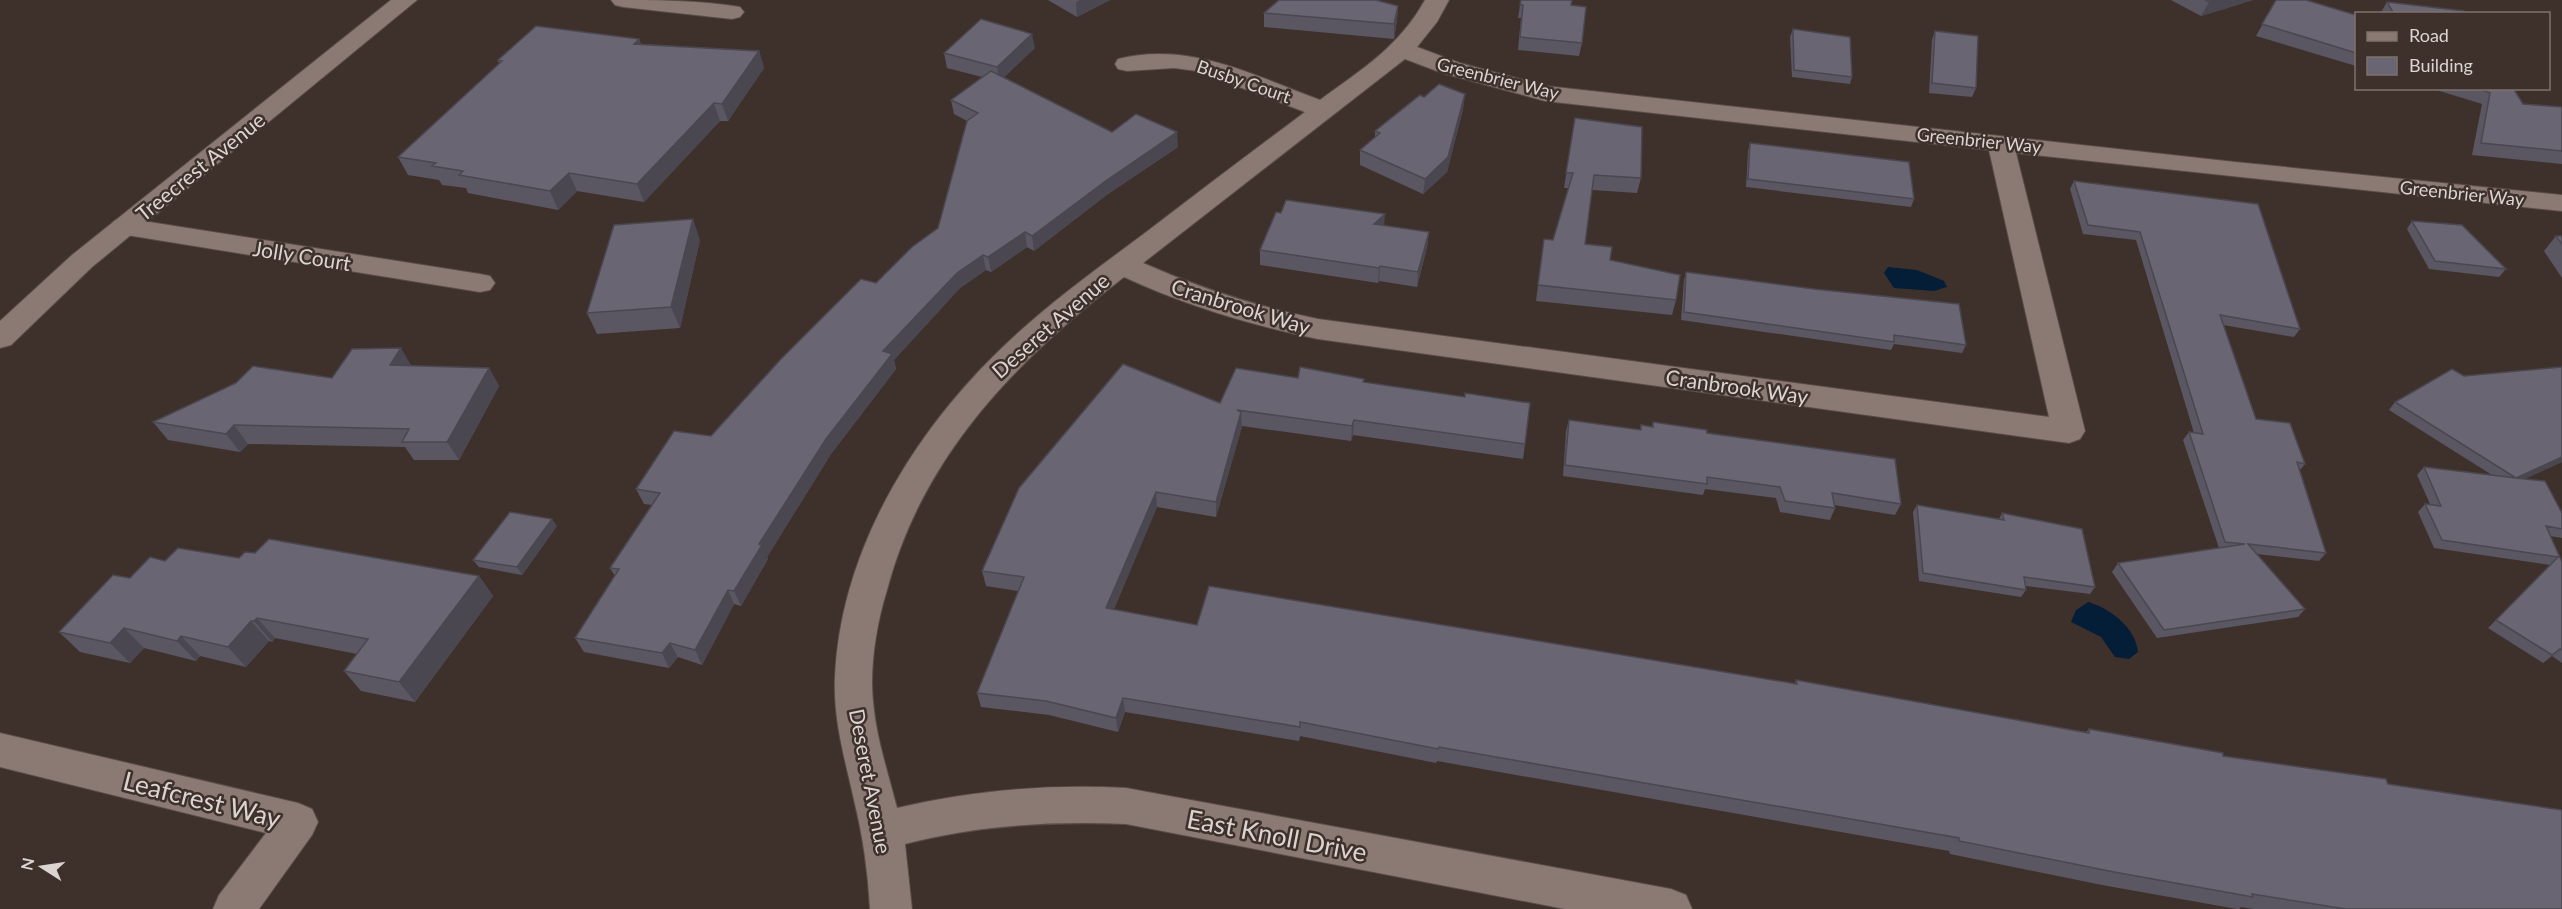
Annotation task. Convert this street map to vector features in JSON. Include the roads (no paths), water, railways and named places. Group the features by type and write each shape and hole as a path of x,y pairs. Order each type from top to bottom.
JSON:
{"street":[{"name":"Treecrest Avenue","path":"0,338 82,261 405,0"},
{"path":"623,0 732,12"},
{"name":"Deseret Avenue","path":"891,909 882,831 858,734 854,670 861,611 877,554 909,488 942,435 981,386 1024,342 1121,264 1402,50 1425,22 1437,0"},
{"name":"Greenbrier Way","path":"1402,50 1461,71 1545,93 2235,170 2562,203"},
{"name":"Busby Court","path":"1127,64 1158,61 1201,64 1323,110"},
{"name":"Cranbrook Way","path":"1121,264 1182,292 1261,317 1318,329 2069,430 2000,142"},
{"name":"Jolly Court","path":"124,227 480,284"},
{"name":"Leafcrest Way","path":"0,750 298,822 234,909"},
{"name":"East Knoll Drive","path":"882,831 940,815 1034,804 1080,803 1126,806 1671,909"}],"water":[{"path":"1888,267 1917,270 1944,281 1947,287 1934,291 1894,288 1884,273"},
{"path":"2088,602 2113,614 2127,627 2138,652 2129,659 2115,657 2101,637 2071,622 2076,610"}]}
